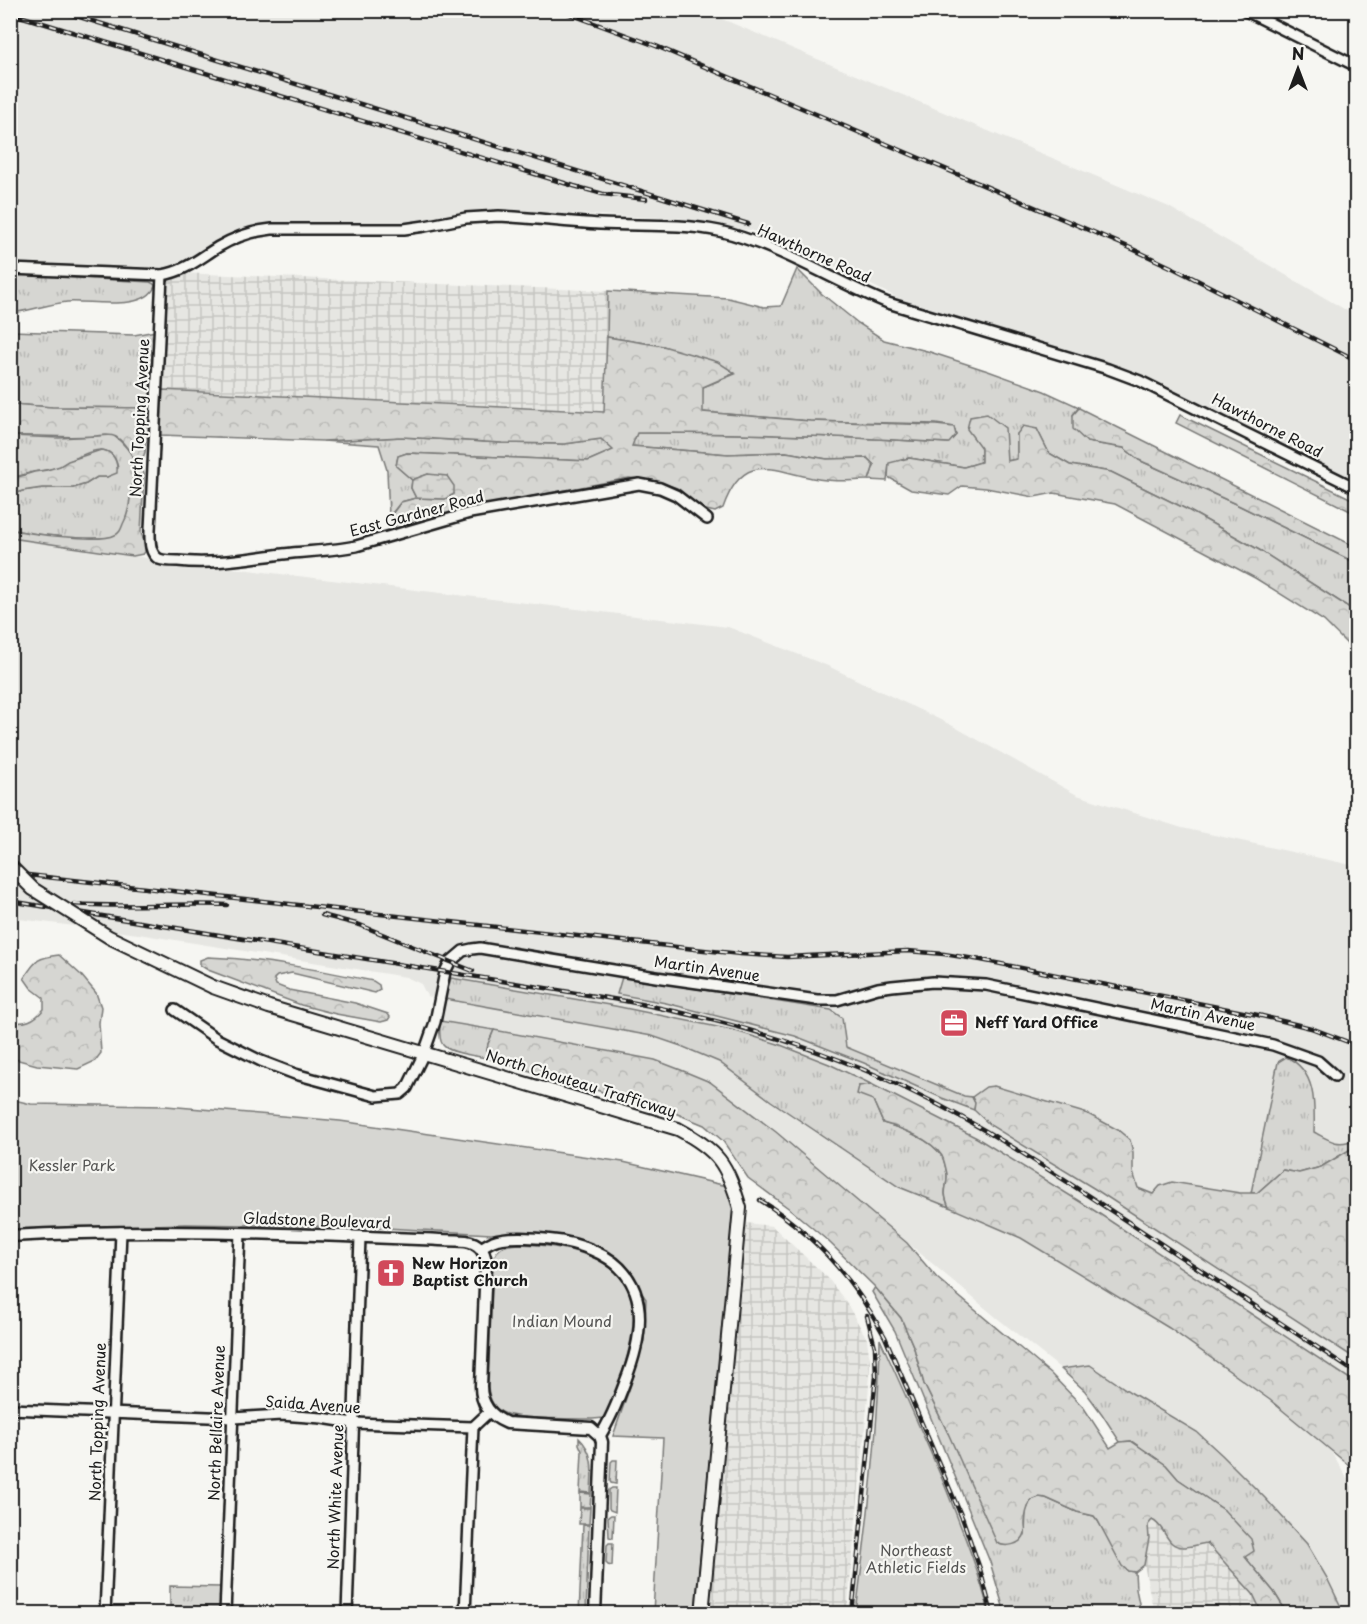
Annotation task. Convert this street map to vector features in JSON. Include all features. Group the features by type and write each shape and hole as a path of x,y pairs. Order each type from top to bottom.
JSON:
{"main road":[{"name":"North Chouteau Trafficway","path":"10,866 33,889 109,937 213,987 269,1007 678,1129 701,1142 719,1158 732,1180 740,1208 702,1614"}],"street":[{"path":"1244,10 1356,66"},
{"name":"Hawthorne Road","path":"162,275 175,273 237,237 256,230 404,229 482,216 600,224 691,226 719,231 776,250 888,303 1108,369 1140,381 1356,488"},
{"path":"10,269 162,275"},
{"name":"North Topping Avenue","path":"160,559 153,553 150,530 162,275"},
{"name":"East Gardner Road","path":"160,559 219,563 339,550 470,513 639,484 660,488 676,495 707,519"},
{"name":"Martin Avenue","path":"175,1010 217,1039 261,1061 295,1074 376,1096 399,1094 407,1088 424,1053 435,1022 445,972 450,962 464,951 480,948 828,1001 892,986 933,982 986,985 1273,1045 1318,1061 1335,1076"},
{"name":"North Topping Avenue","path":"105,1614 121,1232"},
{"name":"Gladstone Boulevard","path":"10,1236 121,1232 240,1233 466,1241 481,1248"},
{"name":"North Bellaire Avenue","path":"225,1614 240,1233"},
{"name":"North White Avenue","path":"347,1614 360,1237"},
{"path":"595,1614 602,1448 600,1436 596,1431 585,1427 507,1423 489,1412 485,1406 481,1393 486,1257 481,1248 495,1240 545,1239 585,1247 606,1256 623,1271 634,1288 639,1308 639,1330 629,1372 611,1419 600,1436"},
{"name":"Saida Avenue","path":"10,1408 233,1418 266,1415 291,1416 353,1423 473,1427"},
{"path":"465,1614 473,1427 489,1412"}],"shaded area":[{"path":"10,11 703,11 1169,207 1356,316 1356,483 1140,375 1029,338 904,301 816,258 751,230 687,219 493,211 455,214 403,225 269,225 242,231 167,270 11,263"},
{"path":"182,273 608,291 604,412 162,390 167,278"},
{"path":"11,538 147,558 728,627 828,666 951,725 1077,795 1182,828 1356,866 1356,1383 1095,1211 977,1138 829,1064 778,1044 451,978 445,999 652,1036 719,1062 771,1101 899,1187 1021,1238 1169,1328 1270,1400 1331,1451 1356,1493 1356,1613 1344,1613 1307,1544 1265,1498 1197,1432 1090,1365 1061,1369 776,1132 710,1082 512,1033 440,1021 445,1000 427,996 421,984 406,977 138,934 11,918"},
{"path":"747,1223 772,1226 827,1277 846,1302 867,1339 870,1362 869,1386 847,1613 708,1614"},
{"path":"1152,1520 1163,1529 1168,1541 1182,1548 1207,1543 1253,1594 1262,1613 1154,1613 1144,1565 1149,1538 1148,1525"}],"green space":[{"path":"797,269 822,294 858,323 884,340 988,371 1044,391 1079,407 1073,415 1087,442 1124,448 1139,460 1356,563 1356,612 1261,551 1186,509 1111,472 1070,465 1049,453 1037,429 1017,434 1017,459 1007,461 981,448 981,462 964,467 909,458 889,464 887,481 869,480 874,465 867,458 827,459 786,452 728,454 631,446 637,433 793,435 948,443 956,435 954,427 936,424 810,421 702,412 703,387 735,374 663,346 607,337 608,291 728,298 764,307 781,306"},
{"path":"10,274 150,282 155,286 150,294 129,302 67,302 11,313"},
{"path":"11,331 134,335 156,331 152,408 52,407 11,404"},
{"path":"607,337 663,346 718,362 735,373 703,387 703,412 810,421 936,425 954,427 956,435 949,443 793,435 637,433 632,446 728,454 786,452 827,459 867,458 874,465 869,480 831,481 765,468 753,470 742,476 732,489 723,508 715,512 702,509 677,488 652,480 629,478 461,510 397,529 389,518 401,502 416,498 445,499 454,494 428,474 412,480 396,466 398,456 407,453 588,461 613,450 601,439 564,444 402,437 323,441 160,435 162,390 604,412"},
{"path":"11,404 52,407 152,408 150,433 146,440 142,461 144,474 141,532 145,545 143,554 133,556 11,538 10,529 80,538 107,537 117,534 127,513 136,467 129,450 113,436 11,436"},
{"path":"1079,408 1356,547 1356,563 1139,460 1124,448 1087,442 1073,429 1073,415"},
{"path":"987,414 1005,428 1007,461 1017,459 1017,434 1023,426 1037,429 1049,453 1070,465 1111,472 1186,509 1261,551 1356,612 1356,649 1346,643 1324,621 1255,578 1115,504 1054,493 1034,497 962,486 949,495 911,490 888,477 889,463 909,458 964,467 981,462 981,448 967,429 970,417"},
{"path":"1180,415 1356,501 1356,514 1176,423"},
{"path":"113,435 128,450 135,466 127,518 117,535 82,538 11,529 11,496 22,491 42,488 73,488 97,477 107,477 118,468 112,455 107,451 96,450 58,467 11,477 11,436 59,438"},
{"path":"402,437 564,444 601,439 614,450 588,461 407,453 398,456 396,466 412,480 411,488 416,498 401,502 389,517 387,470 379,445 323,441"},
{"path":"101,450 109,452 114,457 117,473 107,477 97,477 73,488 42,488 22,491 11,496 11,477 47,470"},
{"path":"428,474 447,476 454,486 454,494 445,499 416,498 411,488 412,480"},
{"path":"59,955 81,975 96,993 101,1007 99,1023 101,1053 95,1061 78,1069 37,1065 11,1058 11,1022 29,1021 44,1009 44,998 31,988 24,978 37,961"},
{"path":"208,957 271,963 373,981 379,985 380,990 375,993 292,973 277,976 274,979 276,985 289,990 355,1003 388,1014 390,1017 381,1022 301,1005 208,970 200,965 200,960"},
{"path":"622,977 831,1010 842,1018 846,1047 964,1096 972,1097 975,1103 974,1110 795,1036 666,1003 617,994"},
{"path":"451,978 615,1006 732,1030 778,1044 829,1064 871,1084 859,1086 873,1100 883,1123 915,1135 937,1150 943,1158 947,1172 945,1193 949,1207 899,1187 771,1101 719,1062 652,1036 445,999"},
{"path":"440,1021 494,1030 488,1044 486,1058 446,1048 440,1040"},
{"path":"494,1030 655,1060 710,1082 776,1132 907,1243 937,1278 1051,1374 1084,1408 1110,1448 1120,1442 1131,1441 1166,1465 1178,1479 1224,1510 1251,1539 1254,1551 1245,1557 1274,1592 1287,1613 1262,1613 1253,1594 1207,1543 1186,1547 1177,1546 1152,1520 1148,1525 1149,1538 1144,1565 1135,1572 1128,1571 1122,1566 1094,1516 1077,1512 1046,1498 1039,1497 1031,1500 1026,1514 1025,1533 1021,1540 1009,1545 997,1543 924,1384 914,1348 901,1318 875,1287 828,1241 748,1178 723,1141 704,1125 675,1113 486,1058 488,1044"},
{"path":"1286,1057 1303,1070 1312,1089 1314,1132 1339,1143 1356,1139 1356,1146 1321,1167 1299,1173 1283,1170 1257,1193 1251,1193 1278,1062"},
{"path":"871,1084 977,1138 1095,1211 1356,1383 1356,1471 1270,1400 1169,1328 1021,1238 949,1207 945,1193 947,1174 942,1156 923,1139 883,1123 873,1100 857,1094 859,1086"},
{"path":"994,1086 1088,1114 1118,1130 1130,1140 1133,1152 1133,1172 1138,1188 1153,1194 1160,1186 1172,1182 1240,1193 1257,1193 1283,1170 1299,1173 1321,1167 1356,1146 1356,1359 1095,1189 990,1125 974,1110 975,1103 972,1097 986,1087"},
{"name":"Kessler Park","path":"10,1099 31,1104 166,1106 340,1121 623,1162 727,1186 734,1201 695,1613 653,1613 663,1438 613,1436 644,1340 646,1299 614,1255 558,1238 369,1227 186,1224 11,1229"},
{"name":"Indian Mound","path":"518,1244 579,1252 598,1260 613,1270 625,1284 632,1302 633,1325 623,1370 604,1418 521,1417 504,1413 492,1402 488,1387 493,1261 496,1253 502,1248"},
{"path":"875,1287 901,1318 914,1348 924,1384 948,1433 1025,1534 1026,1511 1031,1500 1039,1497 1094,1516 1128,1571 1135,1572 1141,1613 1005,1613 990,1562 895,1331 872,1292"},
{"name":"Northeast Athletic Fields","path":"880,1339 947,1491 976,1567 989,1613 856,1613 875,1442"},
{"path":"1090,1365 1197,1432 1222,1455 1307,1544 1344,1613 1287,1613 1274,1592 1244,1556 1224,1510 1178,1479 1166,1465 1131,1441 1120,1442 1085,1391 1061,1369"},
{"path":"579,1438 590,1456 591,1493 580,1492 582,1451"},
{"path":"613,1460 617,1460 616,1484 610,1481"},
{"path":"616,1488 615,1512 609,1508 609,1490"},
{"path":"580,1493 591,1494 590,1507 580,1507"},
{"path":"580,1508 590,1508 589,1524 579,1524"},
{"path":"614,1515 613,1538 609,1537 608,1517"},
{"path":"583,1525 589,1525 586,1613 579,1614"},
{"path":"609,1543 613,1543 612,1566 606,1563"},
{"path":"170,1586 221,1587 220,1607 170,1606"}],"railway":[{"path":"57,10 748,224"},
{"path":"559,10 656,46 1126,246 1356,360"},
{"path":"10,13 574,186 603,194 646,199"},
{"path":"10,873 740,954 787,957 908,951 944,954 1258,1015 1311,1028 1356,1045"},
{"path":"10,901 625,1001 700,1017 811,1049 917,1094 996,1137 1356,1373"},
{"path":"74,904 227,905"},
{"path":"322,915 360,925 473,971"},
{"path":"760,1200 799,1228 832,1260 861,1297 885,1337 963,1520 992,1614"},
{"path":"852,1614 876,1376 875,1347 867,1316"}],"place":[{"name":"Neff Yard Office","path":"954,1023"},
{"name":"New Horizon Baptist Church","path":"391,1273"}]}
